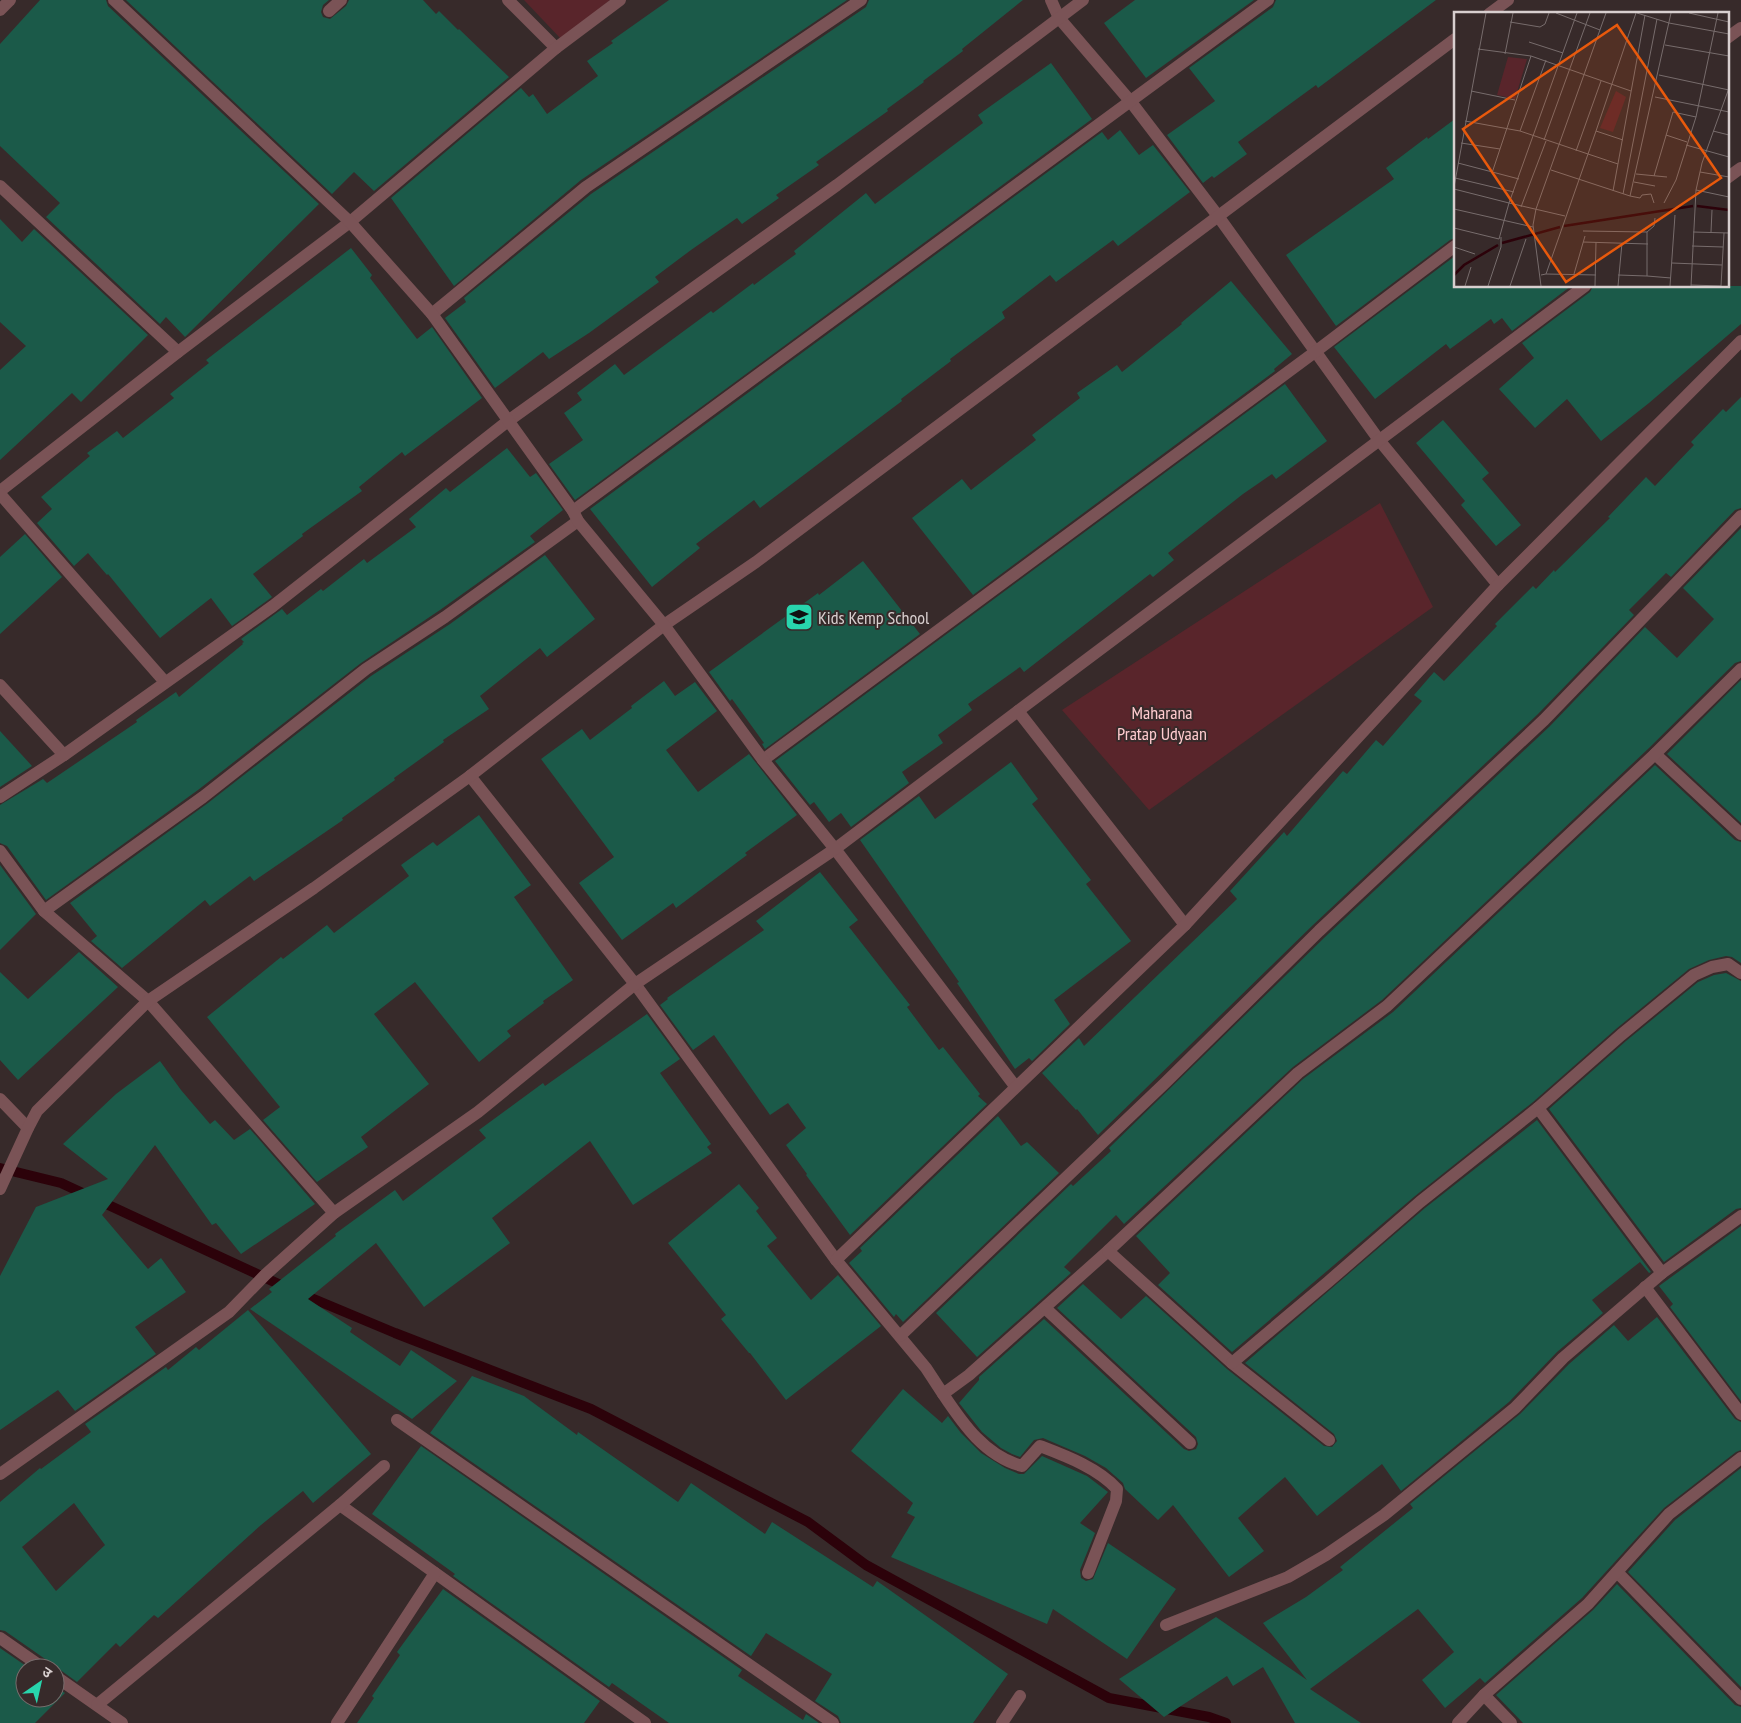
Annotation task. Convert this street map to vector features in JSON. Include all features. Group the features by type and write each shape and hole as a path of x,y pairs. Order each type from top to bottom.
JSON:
{"street":[{"path":"0,10 10,0"},
{"path":"114,0 350,222 432,314 576,516 664,625 763,760 835,849 1015,1086"},
{"path":"329,11 341,0"},
{"path":"508,0 556,48"},
{"path":"166,682 0,492 178,352 350,222 556,48 620,0"},
{"path":"432,314 586,187 861,0"},
{"path":"1051,0 1059,18 1131,102 1218,216 1379,440 1498,585"},
{"path":"0,797 64,756 273,606 508,421 837,185 1083,0"},
{"path":"44,911 203,796 366,669 445,617 576,516 1268,0"},
{"path":"1492,12 1508,0"},
{"path":"1728,37 1741,28"},
{"path":"0,1189 37,1111 148,1001 314,888 470,776 664,625 756,562 1454,41"},
{"path":"1728,177 1741,168"},
{"path":"0,186 178,352"},
{"path":"763,760 1315,352 1454,247"},
{"path":"0,1474 229,1312 265,1275 334,1213 478,1112 635,984 835,849 1582,288"},
{"path":"836,1260 1015,1086 1185,925 1498,585 1741,341"},
{"path":"900,1336 1165,1083 1319,931 1544,720 1741,516"},
{"path":"943,1394 969,1375 1045,1308 1298,1073 1387,1006 1655,754 1741,669"},
{"path":"0,685 64,756"},
{"path":"1018,711 1185,925"},
{"path":"1655,754 1741,834"},
{"path":"470,776 635,984 836,1260 926,1368 964,1425 985,1446 1010,1463 1022,1466 1040,1446 1060,1454 1109,1480 1117,1489 1116,1501 1088,1572"},
{"path":"0,851 44,911 148,1001 334,1213"},
{"path":"1232,1363 1420,1202 1538,1108 1621,1035 1694,975 1712,967 1728,964 1741,973"},
{"path":"0,1099 28,1128"},
{"path":"1538,1108 1662,1273"},
{"path":"1166,1625 1288,1577 1341,1545 1384,1514 1515,1408 1563,1358 1662,1273 1741,1216"},
{"path":"1108,1251 1232,1363 1329,1440"},
{"path":"1645,1287 1741,1414"},
{"path":"1045,1308 1190,1443"},
{"path":"397,1420 833,1723"},
{"path":"1458,1723 1484,1695 1588,1604 1669,1514 1741,1458"},
{"path":"97,1706 340,1506 384,1466"},
{"path":"340,1506 435,1573 627,1718 645,1723"},
{"path":"1616,1572 1741,1699"},
{"path":"337,1723 435,1573"},
{"path":"0,1638 29,1658"},
{"path":"65,1683 122,1723"},
{"path":"1484,1695 1511,1723"},
{"path":"1002,1723 1020,1696"}],"green space":[{"path":"524,0 610,0 562,40"},
{"name":"Maharana Pratap Udyaan","path":"1380,503 1433,607 1149,810 1062,710"}],"building":[{"path":"40,0 106,0 108,6 319,204 185,337 166,317 160,324 46,217 60,203 0,146 0,44"},
{"path":"126,0 329,0 323,5 321,12 323,17 330,19 346,6 349,0 423,0 436,14 439,11 509,77 374,191 354,172 332,194"},
{"path":"669,0 847,0 581,180 454,286 391,198 521,88 529,97 533,94 547,114 598,76 587,61 613,43 611,41"},
{"path":"869,0 1023,0 962,49 963,51 887,109 888,111 816,162 819,165 776,195 779,198 742,224 737,218 655,277 659,282 589,333 549,359 543,352 495,388 445,318 466,302 464,298 591,194 866,7"},
{"path":"1135,0 1254,0 1146,78 1104,23"},
{"path":"1276,0 1436,0 1318,88 1316,85 1238,142 1247,154 1214,178 1212,176 1203,183 1167,135 1215,101 1189,68 1273,7"},
{"path":"1051,63 1092,119 575,500 549,464 583,440 564,413 582,400 577,393 615,364 624,375 711,311 713,313 796,254 794,251 866,193 875,204 983,123 978,115"},
{"path":"1454,120 1454,238 1336,326 1286,255 1394,179 1386,168 1427,137 1428,139"},
{"path":"1120,130 1139,155 1153,145 1190,192 1118,246 1113,240 1056,282 1050,275 1002,312 1005,318 950,359 951,361 901,399 902,401 760,508 754,500 696,544 700,548 652,587 590,509 1102,132 1108,140"},
{"path":"0,219 22,242 34,229 148,335 81,402 72,393 0,460 0,370 26,346 0,322"},
{"path":"351,248 372,275 370,278 417,339 432,327 482,398 405,456 402,452 359,487 362,491 302,534 303,536 253,574 272,597 268,600 232,626 211,598 160,638 108,574 88,553 74,566 37,523 52,509 41,497 90,456 87,453 117,431 123,438 174,398 170,394 209,363 206,360"},
{"path":"1454,257 1454,288 1568,288 1512,331 1502,318 1494,324 1491,319 1450,349 1446,344 1375,399 1334,347"},
{"path":"1231,281 1292,354 1274,369 1275,371 973,595 912,518 962,479 971,490 1036,440 1032,435 1080,398 1077,393 1117,365 1122,372 1182,324"},
{"path":"1728,286 1741,286 1741,324 1649,403 1601,441 1567,399 1535,428 1499,389 1534,358 1522,343 1590,292 1592,288 1728,288"},
{"path":"1285,384 1327,441 1276,479 1272,474 1243,494 1168,553 1174,560 1153,577 1150,574 1024,672 1020,667 968,704 972,710 938,735 943,743 902,772 909,783 851,827 841,813 829,822 814,802 810,805 775,761"},
{"path":"1741,397 1741,508 1735,510 1671,577 1666,573 1629,610 1634,615 1538,714 1313,925 1098,1135 1077,1109 1042,1073 1079,1038 1084,1046 1237,899 1230,891 1284,832 1287,836 1343,771 1347,774 1376,740 1383,746 1422,701 1414,695 1434,672 1444,681 1497,626 1495,624 1533,586 1536,589 1554,570 1555,572 1610,518 1608,517 1646,477 1655,486 1694,445 1691,442 1723,409 1726,412"},
{"path":"1443,420 1489,473 1482,479 1521,525 1496,546 1461,505 1465,501 1416,443"},
{"path":"507,448 530,477 536,473 563,510 530,536 535,542 440,610 361,663 198,790 46,900 7,846 0,843 0,805 43,779 47,783 137,722 136,720 176,692 179,697 243,644 244,642 241,639 282,609 287,615 321,589 323,591 364,559 367,563 416,527 409,519 446,488 450,492"},
{"path":"1741,528 1741,661 1735,663 1649,748 1382,1000 1293,1067 1124,1224 1116,1215 1064,1267 1071,1273 977,1357 936,1313 1071,1184 1073,1186 1111,1151 1109,1148 1325,937 1550,726 1645,627 1677,658 1714,619 1683,588"},
{"path":"25,534 62,577 0,634 0,557"},
{"path":"545,555 595,619 547,657 540,648 480,696 489,709 443,740 444,742 394,778 395,780 342,818 343,820 254,881 250,876 210,906 205,900 122,968 91,941 97,936 70,903 208,803 371,676 450,624"},
{"path":"863,561 920,634 765,749 762,744 764,743 732,699 730,701 709,672 818,593 819,595"},
{"path":"1741,680 1741,823 1667,754"},
{"path":"664,681 675,696 695,682 717,711 666,750 698,792 749,754 797,815 745,853 747,855 676,908 673,903 622,940 579,883 614,857 541,759 582,729 590,740"},
{"path":"0,731 32,766 0,787"},
{"path":"1011,762 1038,799 1032,804 1091,880 1086,884 1131,941 1054,1000 1070,1024 1032,1061 1029,1058 1015,1069 957,983 959,982 860,840 919,796 935,819"},
{"path":"1655,765 1735,840 1741,842 1741,963 1732,957 1726,956 1709,960 1689,969 1616,1029 1533,1102 1415,1196 1232,1352 1158,1285 1170,1273 1136,1236 1303,1079 1393,1012"},
{"path":"479,815 531,885 514,897 573,980 543,1001 544,1003 507,1031 511,1036 479,1062 415,982 374,1014 429,1084 361,1137 368,1147 317,1182 263,1120 280,1107 207,1017 281,957 283,959 327,925 334,933 409,876 401,865 433,842 437,846"},
{"path":"0,865 36,914 0,950"},
{"path":"820,872 858,920 849,927 910,1005 907,1007 939,1050 943,1047 980,1094 978,1096 987,1104 850,1235 786,1145 806,1128 788,1103 770,1115 714,1035 693,1050 660,1005 667,998 764,930 756,921"},
{"path":"79,952 118,987 18,1080 0,1060 0,972 28,999"},
{"path":"1726,973 1741,981 1741,1208 1736,1209 1664,1262 1549,1109 1626,1041 1698,982 1714,975"},
{"path":"647,1014 680,1059 660,1073 711,1144 707,1147 712,1153 633,1205 590,1141 492,1218 510,1243 424,1307 376,1243 308,1299 352,1328 350,1332 400,1366 411,1350 457,1381 412,1419 250,1309 272,1292 269,1289 336,1236 335,1234 395,1190 403,1201 486,1138 479,1130 543,1083 545,1086"},
{"path":"160,1061 181,1090 210,1124 215,1120 234,1140 250,1129 315,1204 241,1254 216,1223 212,1225 155,1145 102,1215 148,1269 161,1258 186,1292 135,1327 156,1354 75,1411 58,1390 0,1430 0,1276 36,1207 108,1179 63,1144 116,1094"},
{"path":"998,1116 1021,1146 1027,1142 1059,1173 903,1322 896,1314 894,1317 849,1263 862,1251 860,1248"},
{"path":"1537,1120 1651,1272 1649,1273 1640,1262 1592,1300 1603,1313 1557,1352 1509,1402 1401,1491 1382,1464 1317,1516 1285,1477 1238,1518 1264,1551 1229,1577 1173,1505 1158,1520 1106,1468 1085,1456 1043,1438 1034,1440 1020,1457 1012,1454 1001,1448 982,1432 959,1403 979,1380 979,1377 1044,1319 1184,1449 1189,1451 1196,1449 1198,1444 1196,1437 1057,1308 1083,1284 1121,1319 1146,1296 1227,1369 1324,1446 1332,1447 1337,1441 1334,1434 1245,1363 1425,1208"},
{"path":"739,1184 759,1208 756,1211 777,1238 767,1246 811,1300 838,1275 881,1326 786,1400 721,1319 726,1315 668,1243"},
{"path":"1741,1226 1741,1401 1670,1307 1673,1304 1659,1286"},
{"path":"248,1310 371,1454 313,1503 303,1491 261,1525 158,1618 154,1615 120,1647 116,1643 77,1682 65,1673 65,1658 44,1658 5,1631 0,1630 0,1502 40,1468 91,1432 85,1424 166,1367 168,1370 196,1347 199,1350","holes":["74,1503 105,1545 56,1591 22,1547"]},
{"path":"1657,1317 1735,1419 1741,1422 1741,1450 1664,1508 1582,1598 1485,1683 1480,1678 1445,1708 1422,1680 1454,1652 1418,1609 1310,1689 1361,1723 1295,1723 1263,1667 1233,1686 1227,1676 1164,1717 1119,1679 1216,1617 1307,1680 1263,1623 1306,1597 1343,1570 1340,1567 1413,1508 1410,1504 1520,1414 1569,1364 1614,1325 1628,1341"},
{"path":"472,1376 524,1396 577,1435 578,1432 678,1502 691,1483 765,1534 772,1522 873,1587 877,1581 1008,1674 973,1723 841,1723 838,1716 815,1701 832,1674 766,1633 751,1656 430,1433"},
{"path":"903,1389 942,1423 948,1416 961,1433 981,1453 1005,1468 1019,1474 1024,1474 1042,1456 1087,1476 1108,1492 1080,1523 1095,1533 1080,1570 1081,1578 1086,1581 1093,1579 1108,1543 1176,1589 1127,1659 1053,1609 1047,1624 891,1557 915,1517 907,1513 913,1503 851,1451"},
{"path":"421,1446 742,1670 738,1676 803,1720 806,1714 819,1723 669,1723 612,1683 609,1687 453,1576 455,1574 372,1514"},
{"path":"1741,1468 1741,1687 1628,1572 1675,1520"},
{"path":"1617,1584 1735,1705 1741,1707 1741,1723 1523,1723 1496,1695 1593,1610"},
{"path":"443,1589 600,1701 584,1723 357,1723 374,1698 372,1696 400,1655 397,1652"},
{"path":"0,1648 15,1658 15,1708 50,1708 35,1723 0,1723"}],"waterway":[{"path":"0,1168 61,1183 285,1287 395,1333 591,1409 808,1522 866,1565 1109,1698 1209,1717 1226,1723"}],"place":[{"name":"Kids Kemp School","path":"799,617"}]}
